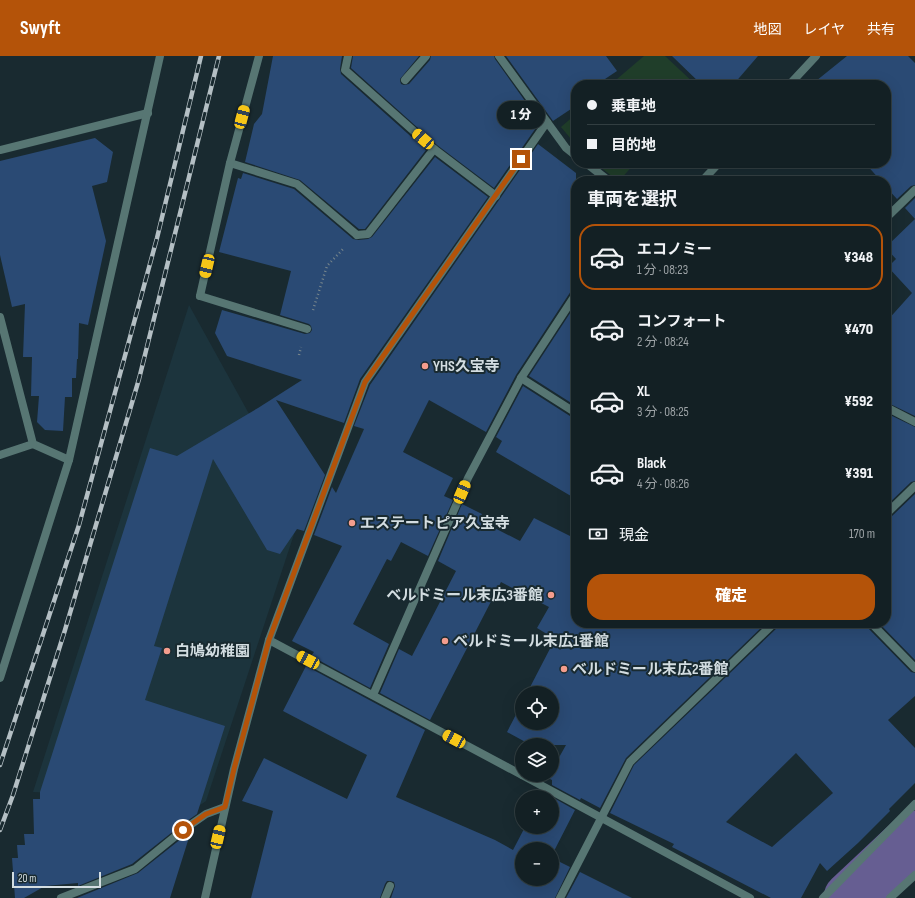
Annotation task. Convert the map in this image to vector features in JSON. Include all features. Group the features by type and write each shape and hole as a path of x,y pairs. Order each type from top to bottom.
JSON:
{"street":[{"path":"0,678 69,460 160,56"},
{"path":"259,56 230,163 200,296 307,329"},
{"path":"348,56 345,70 434,149 496,196"},
{"path":"405,80 426,56"},
{"path":"499,56 566,148 571,152"},
{"path":"794,80 816,56"},
{"path":"0,150 148,113"},
{"path":"204,898 234,769 269,640 365,382 547,122"},
{"path":"230,163 297,184 357,234 368,234 434,149"},
{"path":"592,168 603,176"},
{"path":"707,176 714,168"},
{"path":"891,213 914,192"},
{"path":"373,695 468,478 521,378 571,302"},
{"path":"0,317 33,444"},
{"path":"521,378 571,410"},
{"path":"891,410 915,422"},
{"path":"0,455 33,444 69,460"},
{"path":"891,509 915,486"},
{"path":"560,898 630,762 769,628"},
{"path":"876,628 915,668"},
{"path":"269,640 515,771"},
{"path":"535,782 750,898"},
{"path":"823,898 915,804"},
{"path":"62,898 135,869 183,830 206,814 225,807"},
{"path":"890,898 915,875"},
{"path":"385,898 390,886"}],"path":[{"path":"299,355 327,266 357,234"}],"shaded area":[{"name":"白鳩幼稚園","path":"189,305 302,510 206,801 150,840 77,794 33,792"}],"green space":[{"path":"644,56 665,56 691,80 616,80"},
{"path":"571,118 571,139 561,127"},
{"path":"601,168 631,168 623,176 612,176"}],"building":[{"path":"273,56 342,56 340,69 341,74 426,150 365,229 359,229 300,180 245,162 254,124 262,114"},
{"path":"353,56 419,56 400,79 401,84 404,85 409,84 430,60 431,56 494,56 540,122 494,188 437,145 351,68"},
{"path":"506,56 606,56 617,71 604,80 571,80 571,109 553,121"},
{"path":"672,56 758,56 737,80 697,80"},
{"path":"847,56 908,56 915,63 915,185 911,186 897,199 891,192 891,176 877,176 869,168 891,168 891,80 817,80"},
{"path":"95,138 113,152 107,182 92,186 106,241 88,325 79,323 76,378 72,378 72,397 65,397 63,431 45,430 37,422 39,396 31,396 32,357 23,357 25,304 12,307 0,255 0,161"},
{"path":"538,144 576,173 576,176 571,176 571,291 516,375 486,432 429,400 403,452 453,478 444,496 453,500 428,556 401,542 391,561 387,559 353,624 389,644 370,688 311,656 314,652 292,641 342,546 314,535 332,487 336,493 364,429 354,426 370,385"},
{"path":"435,157 488,197 360,379 344,423 276,400 325,475 304,531 297,529 280,554 267,550 213,459 154,646 162,648 145,700 225,726 197,814 132,864 78,886 78,883 45,886 24,898 15,898 12,858 18,858 17,845 25,845 24,834 34,834 33,799 40,799 40,792 150,448 177,456 302,380 227,356 215,333 222,310 305,334 310,333 312,330 309,324 280,315 291,271 219,252 238,178 241,179 243,173 294,189 353,239 368,239 372,237"},
{"path":"915,198 915,219 905,208"},
{"path":"915,219 915,416 891,404 891,316 912,293 891,270 891,264 896,259 891,254 891,242"},
{"path":"571,312 571,403 529,376"},
{"path":"523,386 571,417 571,496 496,452 502,441 496,437"},
{"path":"891,415 915,427 915,481 911,482 891,501"},
{"path":"915,494 915,660 884,628 891,628 891,517"},
{"path":"462,504 482,514 479,520 520,541 534,518 571,536 571,628 761,628 626,758 600,808 581,798 580,800 552,785 552,782 559,782 559,758 566,745 559,745 559,738 518,738 507,732 515,717 515,730 559,730 559,686 531,686 555,639 537,628 549,607 501,582 430,720 380,693 399,649 412,656 456,571 438,561"},
{"path":"777,628 868,628 911,672 915,673 915,696 888,720 915,748 915,783 858,843 827,871 820,863 801,898 771,898 672,847 674,844 610,813 634,765","holes":["796,753 833,793 772,847 726,822"]},
{"path":"306,666 425,730 396,797 495,840 513,850 515,846 515,886 559,886 559,862 570,867 555,898 391,898 395,886 394,882 387,881 380,898 251,898 273,811 242,801 264,758 347,799 367,755 283,711"},
{"path":"559,801 575,810 559,842 517,842 521,834 559,834"},
{"path":"191,831 170,898 77,898 138,873"},
{"path":"580,872 632,898 566,898"}],"waterway":[{"path":"850,898 915,837"}],"railway":[{"path":"0,765 79,525 157,238 201,56"},
{"path":"0,830 13,795 65,630 139,379 219,56"}],"place":[{"name":"YHS久宝寺","path":"425,366"},
{"name":"エステートピア久宝寺","path":"352,523"},
{"name":"ベルドミール末広3番館","path":"551,595"},
{"name":"ベルドミール末広1番館","path":"445,641"},
{"name":"白鳩幼稚園","path":"167,651"},
{"name":"ベルドミール末広2番館","path":"564,669"}],"route":[{"path":"183,830 206,814 225,807 269,640 365,382 521,159"}]}
